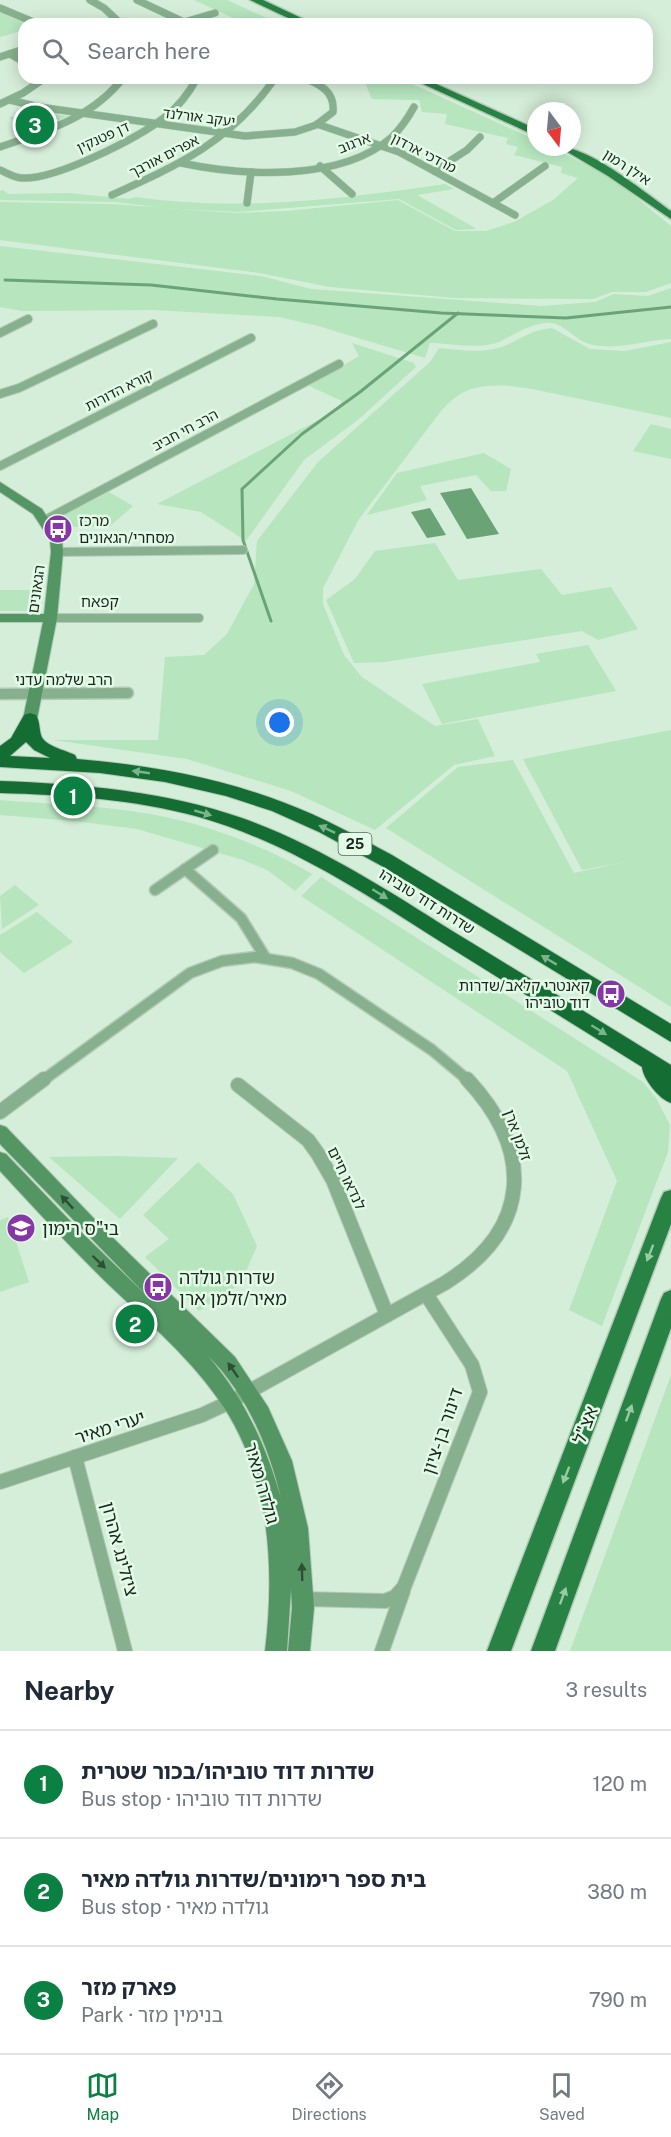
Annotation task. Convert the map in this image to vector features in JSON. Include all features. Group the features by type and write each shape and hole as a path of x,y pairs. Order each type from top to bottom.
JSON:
{"highway":[{"path":"0,754 17,742 30,719"},
{"path":"30,719 33,739 40,746 55,754 88,765"},
{"name":"שדרות דוד טוביהו","path":"0,761 88,765 167,775 262,802 313,823 386,860 671,1034"},
{"name":"שדרות דוד טוביהו","path":"0,787 79,791 154,801 243,825 308,854 360,882 671,1075"},
{"path":"635,1053 660,1079 671,1095"}],"main road":[{"path":"240,0 280,18"},
{"path":"255,0 296,18"},
{"path":"428,84 527,129"},
{"path":"444,84 527,121"},
{"name":"אילן רמון","path":"581,148 622,171 671,205"},
{"name":"אילן רמון","path":"580,156 612,174 671,216"},
{"name":"אצ\"ל","path":"499,1651 671,1198"},
{"path":"543,1651 671,1299"}],"street":[{"path":"90,0 104,8 115,18"},
{"path":"137,0 176,18"},
{"path":"0,8 24,18"},
{"path":"201,18 215,13"},
{"path":"0,57 18,51"},
{"path":"10,54 18,59"},
{"path":"0,104 35,84"},
{"path":"0,147 85,114 111,94 118,84"},
{"name":"דן פטנקין","path":"0,170 14,177 35,176 117,145 156,123 176,107 193,84"},
{"name":"אפרים אורבך","path":"112,195 182,163 228,133 253,108 271,84"},
{"path":"316,84 324,88 334,99 333,112 317,124"},
{"name":"יעקב אורלנד","path":"10,100 85,114 228,133 278,134 317,124"},
{"name":"ארגוב","path":"182,163 219,170 251,172 321,166 381,145 398,132 414,107"},
{"name":"מרדכי ארדון","path":"317,124 381,145 515,215"},
{"path":"434,171 455,159 480,138"},
{"name":"ארגוב","path":"321,166 352,194"},
{"path":"493,203 545,166"},
{"path":"247,203 251,172"},
{"path":"0,333 28,319"},
{"path":"0,394 18,388 153,324"},
{"name":"קורא הדורות","path":"0,466 251,338"},
{"name":"הרב חי חביב","path":"45,520 339,364"},
{"name":"הגאונים","path":"0,486 29,505 45,520 56,540 57,552 50,618 30,719"},
{"path":"57,552 243,550"},
{"name":"קפאח","path":"0,618 199,618"},
{"name":"הרב שלמה עדני","path":"0,694 129,693"},
{"path":"155,890 213,850"},
{"path":"185,869 241,915 257,938 266,957"},
{"name":"זלמן ארן","path":"0,1112 190,973 213,962 239,957 266,957 298,964 313,971 439,1055 479,1091 503,1133 513,1162 515,1187 510,1208 500,1231 485,1254 465,1272 230,1402"},
{"name":"לנדאו חיים","path":"238,1085 308,1140 318,1154 333,1180 387,1315"},
{"path":"0,1132 101,1238 228,1363 248,1392 271,1435 290,1491 302,1562 303,1599 299,1651"},
{"name":"גולדה מאיר","path":"0,1159 86,1250 212,1374 242,1421 261,1467 276,1531 281,1608 276,1651"},
{"name":"דינור בן-ציון","path":"382,1651 404,1587 480,1392 472,1365 426,1294"},
{"name":"יערי מאיר","path":"0,1482 202,1415 230,1402"},
{"name":"ציזלינג אהרון","path":"75,1457 125,1651"},
{"path":"303,1599 385,1601 394,1597 404,1587"}],"shaded area":[{"path":"194,0 227,0 267,18 233,18"},
{"path":"0,12 18,20 18,32 0,37"},
{"path":"365,84 412,84 527,136 527,156 569,156 626,189 671,226 671,283 646,292 612,292 593,299 454,298 330,287 259,273 0,240 0,202 111,204 236,213 286,211 398,200 455,231 486,231 514,222 553,200 578,178 561,173 562,167 514,155 518,147 506,144 508,138 445,124 447,114 422,112 419,100 372,99"},
{"path":"30,110 68,116 32,131 9,118"},
{"path":"445,184 454,189 417,195 477,229 456,230 399,199 239,212 163,208 116,202 0,200 0,191 3,190 8,194 69,193 129,199 135,197 213,203 290,202"},
{"path":"0,246 261,276 311,289 541,306 595,302 614,294 648,296 671,288 671,339 623,346 593,345 580,340 558,325 545,323 526,328 499,342 482,346 430,343 425,358 318,326 279,317 153,310 22,311 0,307"},
{"path":"552,328 590,349 625,351 671,342 671,418 523,388 487,386 465,391 441,411 359,519 323,588 323,604 344,655 362,677 435,726 478,719 495,756 454,765 375,830 291,791 187,759 53,740 158,740 165,657 204,655 227,634 254,584 257,541 318,462 430,362 439,348 488,350 504,346 537,331"},
{"path":"352,343 414,363 416,367 359,419 304,460 246,541 201,512 157,504 336,411 342,401 309,386 359,356"},
{"path":"651,424 671,429 671,459 633,451"},
{"path":"484,453 511,469 506,491 491,491 476,475 420,486 427,500 367,515 397,473"},
{"path":"471,488 499,534 467,539 440,493"},
{"path":"109,492 133,506 109,527 65,527 59,518"},
{"path":"430,508 446,535 427,538 411,512"},
{"path":"435,543 458,580 541,569 562,595 611,587 638,629 598,640 582,631 385,662 354,663 326,600 355,579 375,551"},
{"path":"0,590 38,590 34,611 0,611"},
{"path":"588,645 616,691 442,724 422,684 540,662 536,654"},
{"path":"671,730 671,1007 386,828 458,767 513,760 574,873 624,862 582,870 523,759"},
{"path":"0,800 87,806 183,821 271,852 312,874 295,891 267,870 243,860 137,829 0,815"},
{"path":"321,877 643,1082 656,1098 670,1125 668,1152 602,1326 569,1310 617,1181 567,1071 301,896"},
{"path":"15,885 39,905 2,929 0,896"},
{"path":"37,912 73,942 24,973 0,952 0,935"},
{"path":"49,1157 178,1158 120,1219"},
{"path":"198,1162 233,1194 257,1246 241,1283 199,1311 145,1257 169,1239 143,1215"},
{"path":"8,1217 29,1282 0,1292 0,1220"},
{"path":"671,1375 671,1651 570,1651"}],"waterway":[{"path":"5,280 151,285 277,299 457,314"},
{"path":"457,314 566,318 671,307"},
{"path":"271,621 243,540 242,489 302,434 360,392 457,314"}],"place":[{"name":"פארק מזר","path":"35,125"},
{"name":"מרכז מסחרי/הגאונים","path":"58,529"},
{"name":"שדרות דוד טוביהו/בכור שטרית","path":"73,796"},
{"name":"קאנטרי קלאב/שדרות דוד טוביהו","path":"611,994"},
{"name":"בי\"ס רימון","path":"21,1228"},
{"name":"שדרות גולדה מאיר/זלמן ארן","path":"158,1287"},
{"name":"בית ספר רימונים/שדרות גולדה מאיר","path":"135,1324"}]}
